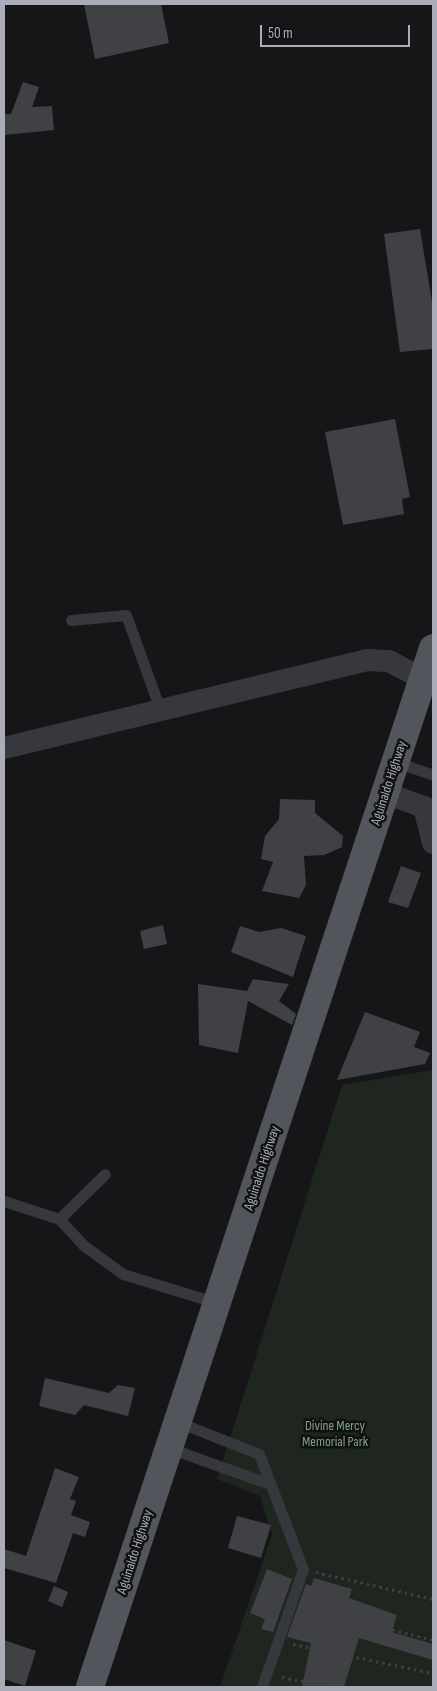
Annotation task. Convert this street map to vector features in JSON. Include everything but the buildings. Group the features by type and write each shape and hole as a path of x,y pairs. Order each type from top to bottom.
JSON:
{"main road":[{"name":"Aguinaldo Highway","path":"90,1687 396,762 428,680 433,648"}],"street":[{"path":"4,748 367,660 389,661 428,680"},
{"path":"386,793 424,807 433,843"}],"lane":[{"path":"72,620 126,615 160,709"},
{"path":"396,762 433,775"},
{"path":"58,1219 105,1174"},
{"path":"4,1201 58,1219 83,1245 123,1274 217,1303"},
{"path":"178,1422 259,1454 304,1570 262,1687"},
{"path":"169,1448 270,1484"}],"path":[{"path":"304,1570 433,1599"},
{"path":"291,1604 433,1640"},
{"path":"278,1641 433,1673"},
{"path":"266,1674 333,1687"}],"green space":[{"name":"Divine Mercy Memorial Park","path":"433,1070 433,1687 220,1687 272,1534 260,1496 217,1479 342,1085"}]}
